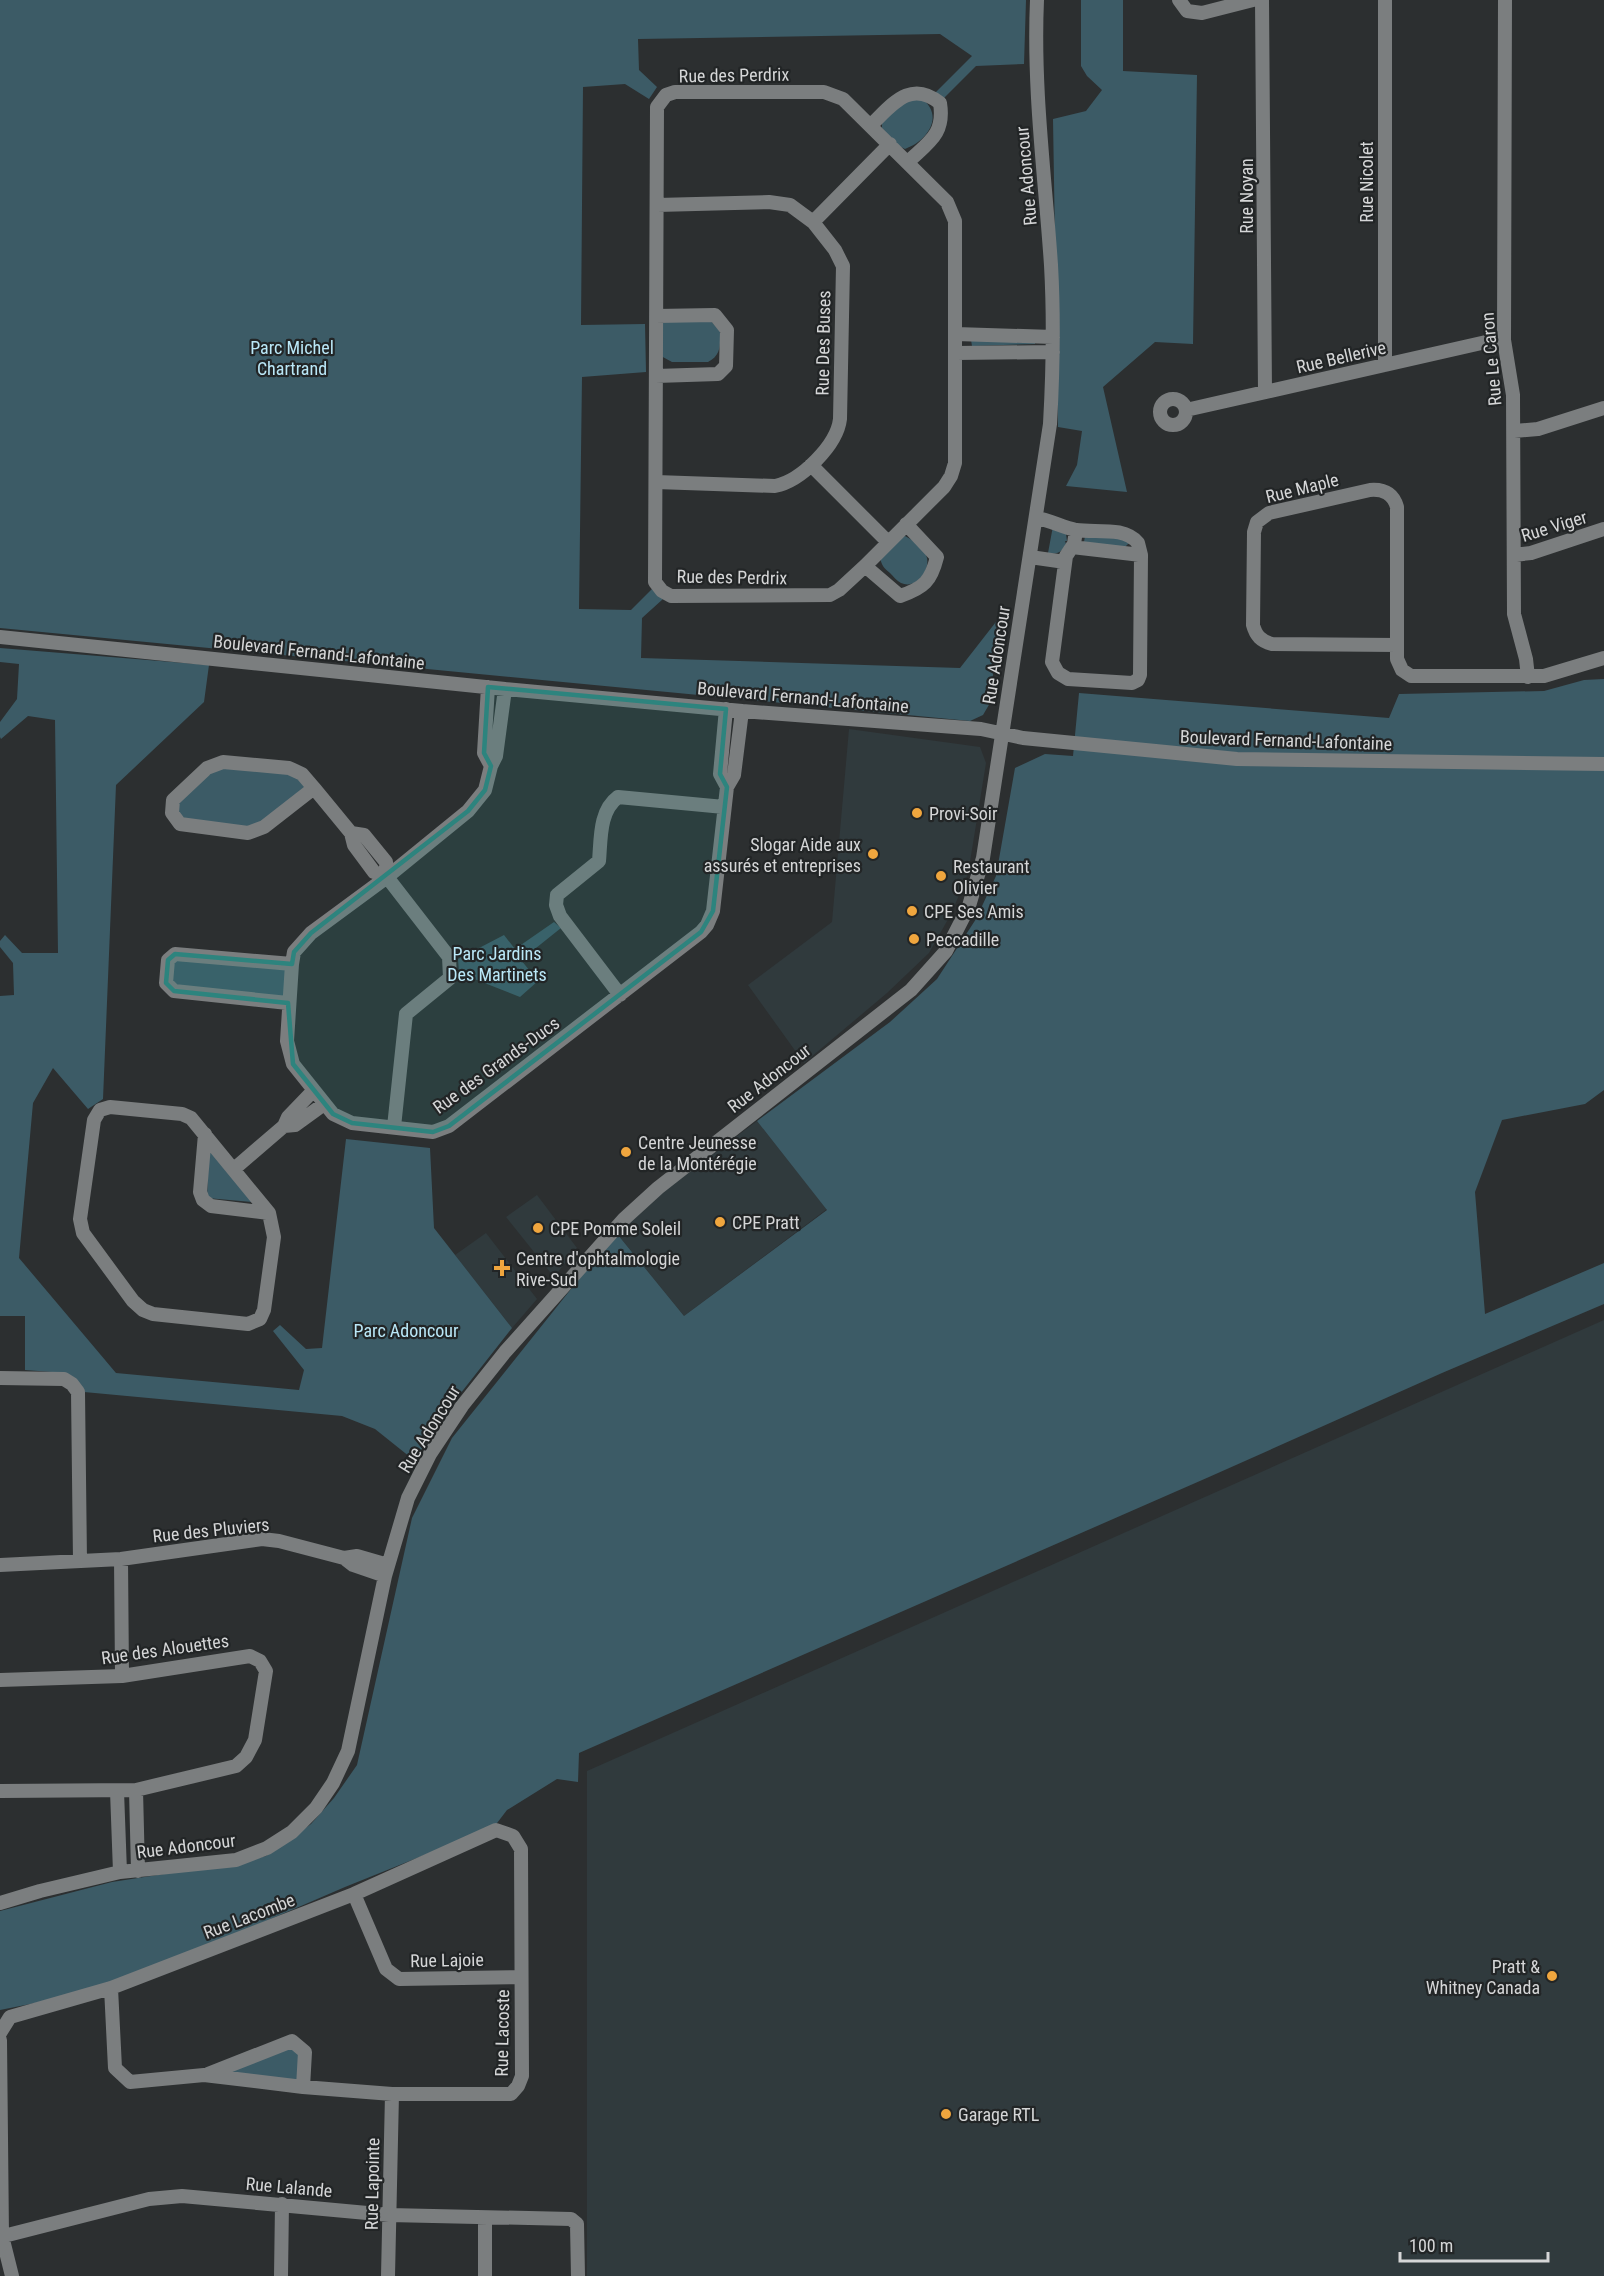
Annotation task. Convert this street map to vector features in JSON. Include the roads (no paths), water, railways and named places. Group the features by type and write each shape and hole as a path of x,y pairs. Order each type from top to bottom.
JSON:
{"street":[{"name":"Rue Adoncour","path":"0,1904 40,1891 120,1872 236,1860 267,1848 292,1832 316,1808 333,1783 348,1751 387,1570 408,1498 430,1454 462,1406 505,1352 624,1219 658,1188 911,990 946,951 969,906 983,858 1048,435 1053,337 1051,262 1038,105 1037,0"},
{"path":"1183,6 1202,13 1253,0"},
{"name":"Rue Noyan","path":"1262,0 1265,392"},
{"name":"Rue Nicolet","path":"1385,0 1385,365"},
{"name":"Rue Le Caron","path":"1505,0 1504,340 1513,395 1514,621 1526,659 1528,677"},
{"name":"Rue des Perdrix","path":"675,92 824,92 843,99 871,125 947,202 955,220 955,463 951,476 944,487 839,590 825,596 671,596 662,591 655,582 657,107 666,95 675,92"},
{"path":"871,125 899,98 913,92 924,93 940,103 941,126 935,136 908,162"},
{"path":"813,222 890,144"},
{"name":"Rue Des Buses","path":"656,482 775,486 787,483 811,465 839,429 843,266 835,250 813,222 790,205 769,202 657,205"},
{"path":"656,316 715,315 727,330 726,366 718,374 656,376"},
{"path":"956,334 1053,337"},
{"name":"Rue Bellerive","path":"1186,410 1486,342 1504,340"},
{"path":"956,353 1053,352"},
{"path":"1514,431 1538,429 1604,408"},
{"path":"811,465 888,542"},
{"name":"Rue Maple","path":"1397,645 1272,644 1257,636 1253,625 1254,532 1257,522 1269,513 1359,492 1376,489 1387,492 1394,500 1396,507 1399,666 1411,676 1528,677 1551,675 1604,658"},
{"path":"1036,518 1077,530 1130,535 1138,543 1141,555 1140,675 1135,682 1126,684 1068,679 1058,673 1053,665 1052,655 1065,562 1077,530"},
{"path":"865,566 900,596 918,590 933,574 937,557 906,525"},
{"name":"Rue Viger","path":"1514,555 1531,553 1604,529"},
{"path":"1072,547 1141,555"},
{"path":"1030,557 1065,562"},
{"name":"Boulevard Fernand-Lafontaine","path":"0,637 726,710 981,729 1023,738 1248,760 1604,764"},
{"path":"488,687 484,753 491,766"},
{"name":"Rue des Grands-Ducs","path":"505,689 496,756 485,790 468,811 387,877 310,933 294,952 288,1003 287,1041 292,1064 333,1114 352,1123 433,1132 449,1126 707,925 712,911 724,807 727,787 734,775 742,711"},
{"name":"Rue des Grands-Ducs","path":"726,710 720,774 727,787"},
{"path":"314,788 264,827 248,833 180,824 172,813 173,800 207,768 223,762 289,768 302,774 314,788 351,833 364,835 386,862 387,877 449,957 450,978 406,1014 394,1127"},
{"path":"620,995 560,916 556,905 557,895 598,861 604,814 610,803 618,797 724,807"},
{"path":"288,1003 174,991 166,983 168,960 175,954 292,964"},
{"path":"234,1169 284,1126 288,1117 313,1091"},
{"path":"284,1126 295,1125 324,1104"},
{"path":"110,1107 182,1114 191,1118 234,1169 269,1213 274,1237 264,1310 260,1319 248,1324 153,1314 143,1310 132,1301 82,1233 80,1219 94,1120 100,1110 110,1107"},
{"path":"205,1134 200,1192 203,1200 211,1206 269,1213"},
{"path":"0,1378 64,1379 78,1392 80,1561"},
{"name":"Rue des Pluviers","path":"0,1565 121,1559 262,1539 279,1541 345,1558 353,1565 387,1570"},
{"path":"121,1559 122,1676"},
{"name":"Rue des Alouettes","path":"0,1680 122,1676 250,1656 260,1661 266,1671 255,1740 246,1757 236,1767 136,1790 0,1791"},
{"path":"136,1790 138,1871"},
{"path":"117,1791 120,1872"},
{"name":"Rue Lacombe","path":"0,2033 10,2017 111,1988 354,1894 496,1830 513,1836"},
{"name":"Rue Lacoste","path":"111,1988 115,2068 129,2082 204,2075 303,2087 392,2094 511,2094 518,2086 522,2076 521,1849 513,1836"},
{"name":"Rue Lajoie","path":"354,1894 386,1969 399,1979 521,1977"},
{"path":"0,2040 1,2236 12,2276"},
{"name":"Rue Lacoste","path":"204,2075 292,2042 305,2052 303,2087"},
{"name":"Rue Lapointe","path":"388,2276 392,2094"},
{"name":"Rue Lalande","path":"1,2236 149,2199 182,2196 389,2215 571,2219 577,2224 578,2276"},
{"path":"281,2276 282,2204"},
{"path":"485,2276 486,2218"}],"place":[{"name":"Provi-Soir","path":"917,813"},
{"name":"Slogar Aide aux assurés et entreprises","path":"873,854"},
{"name":"Restaurant Olivier","path":"941,876"},
{"name":"CPE Ses Amis","path":"912,911"},
{"name":"Peccadille","path":"914,939"},
{"name":"Centre Jeunesse de la Montérégie","path":"626,1152"},
{"name":"CPE Pratt","path":"720,1222"},
{"name":"CPE Pomme Soleil","path":"538,1228"},
{"name":"Centre d'ophtalmologie Rive-Sud","path":"502,1268"},
{"name":"Pratt & Whitney Canada","path":"1552,1976"},
{"name":"Garage RTL","path":"946,2114"}],"park label":[{"name":"Parc Michel Chartrand","path":"292,357"},
{"name":"Parc Jardins Des Martinets","path":"497,963"},
{"name":"Parc Adoncour","path":"406,1330"}]}
